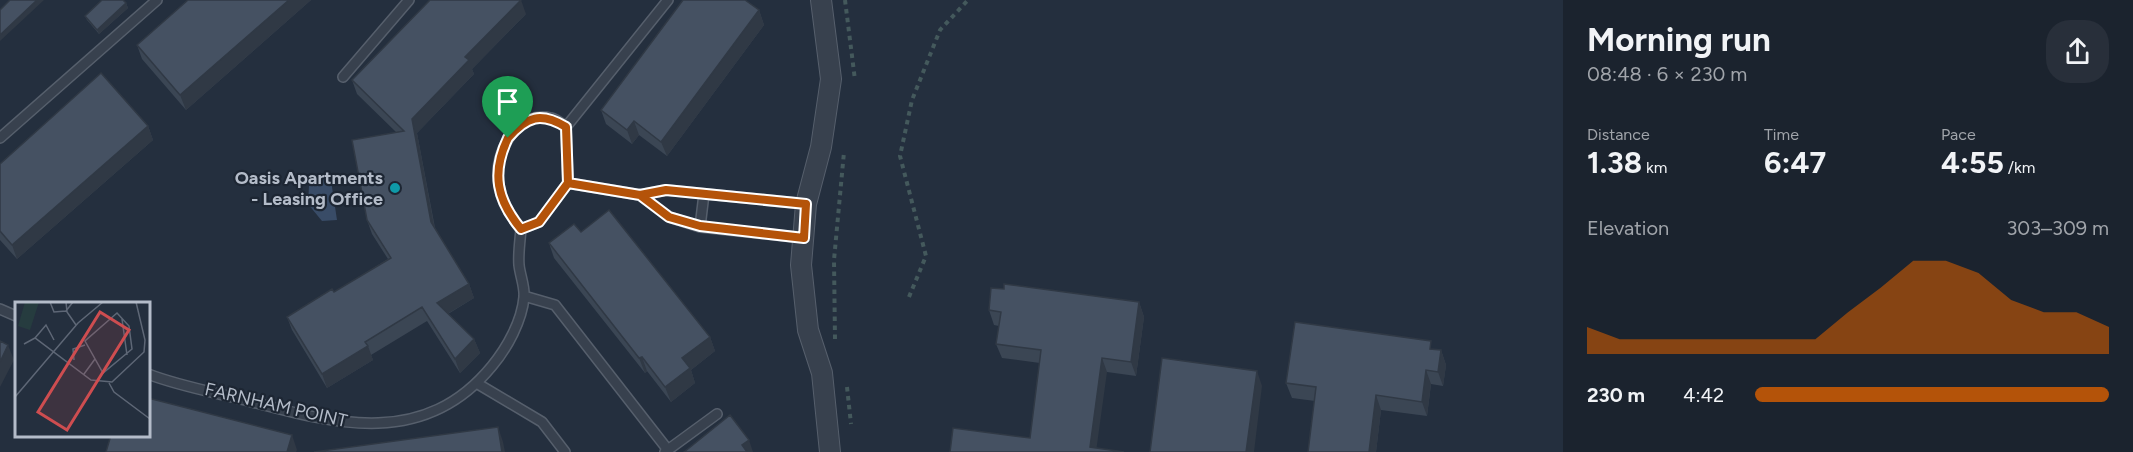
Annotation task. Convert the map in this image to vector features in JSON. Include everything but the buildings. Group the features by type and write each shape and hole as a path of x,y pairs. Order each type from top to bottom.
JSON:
{"street":[{"path":"821,0 831,79 821,147 806,204 803,301 808,330 822,373 830,452"}],"lane":[{"path":"0,138 157,0"},
{"path":"343,77 409,0"},
{"path":"566,127 551,118 535,118 520,124 500,156 498,175 502,196 509,214 521,229 539,222 568,183 566,127 668,0"},
{"path":"568,183 640,195 666,190 806,204"},
{"path":"700,226 704,194"},
{"path":"640,195 669,217 700,226 804,238"},
{"name":"FARNHAM POINT","path":"150,375 335,422 386,424 429,415 457,400 478,384 499,358 514,332 524,297 519,263 521,229"},
{"path":"524,297 555,305 667,451 717,414"},
{"path":"0,309 15,316"},
{"path":"478,384 542,422 565,452"}],"path":[{"path":"845,0 855,76 854,87"},
{"path":"909,297 926,256 900,156 912,100 940,30 968,0"},
{"path":"835,345 834,260 846,142"},
{"path":"844,378 851,402 851,432"}],"water":[{"path":"330,174 337,220 322,221 308,204 309,186 318,176"}],"place":[{"name":"Oasis Apartments - Leasing Office","path":"395,188"}],"route":[{"path":"508,138 500,156 498,175 502,196 509,214 521,229 539,222 568,183 640,195 666,190 806,204 804,238 700,226 669,217 640,195 568,183 569,153 566,127 551,118 535,118 520,124 508,138"}]}
